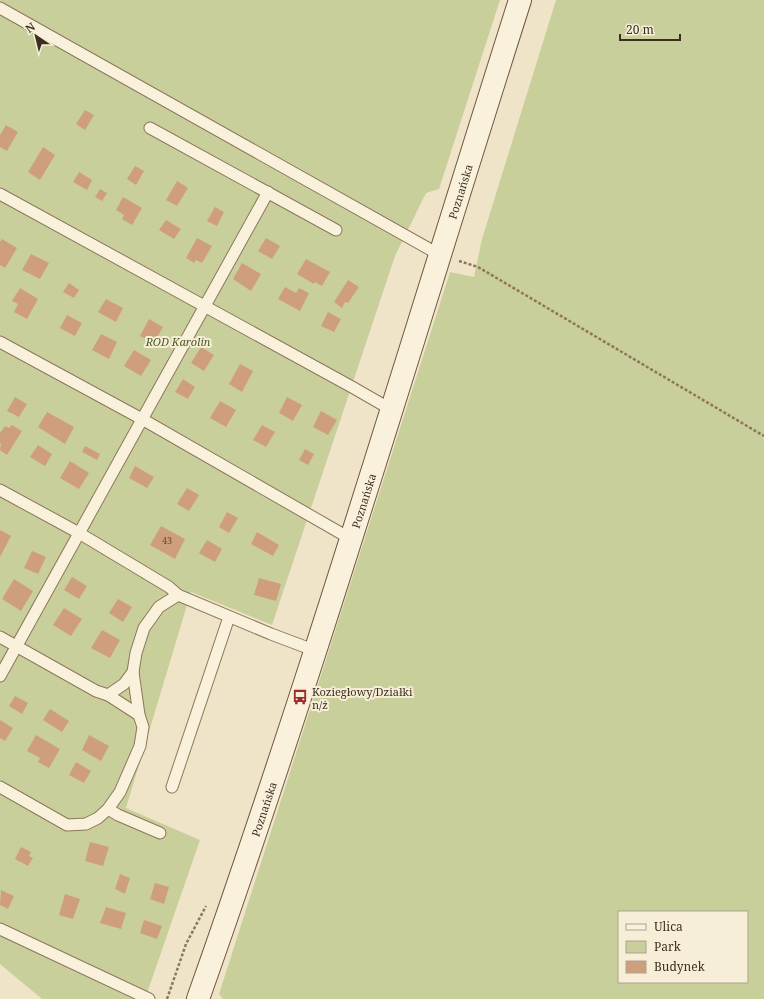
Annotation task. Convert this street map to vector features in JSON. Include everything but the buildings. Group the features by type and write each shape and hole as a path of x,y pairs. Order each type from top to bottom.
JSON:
{"street":[{"name":"Poznańska","path":"198,999 231,907 316,651 520,0"}],"lane":[{"path":"0,8 440,255"},
{"path":"150,128 336,230"},
{"path":"0,676 268,192"},
{"path":"0,194 392,410"},
{"path":"0,342 142,419 351,539"},
{"path":"0,490 79,533 168,587 178,595 229,617 316,651"},
{"path":"0,787 67,825 86,824 98,818 108,809 120,792 140,746 143,727 139,715 133,672 136,653 144,628 159,607 178,595"},
{"path":"172,787 229,617"},
{"path":"0,637 96,691 108,695 139,715"},
{"path":"108,695 124,684 133,672"},
{"path":"108,809 118,816 160,833"},
{"path":"0,929 149,999"}],"path":[{"path":"440,255 478,267 764,436"},
{"path":"166,999 186,944 209,902"}],"green space":[{"name":"ROD Karolin","path":"0,0 500,0 439,189 426,193 395,256 272,625 191,592 126,808 200,840 145,999 42,999 0,964"},
{"path":"556,0 764,0 764,999 223,999 219,994 450,272 474,277 482,239"}],"place":[{"name":"Koziegłowy/Działki n/ż","path":"300,697"}]}
